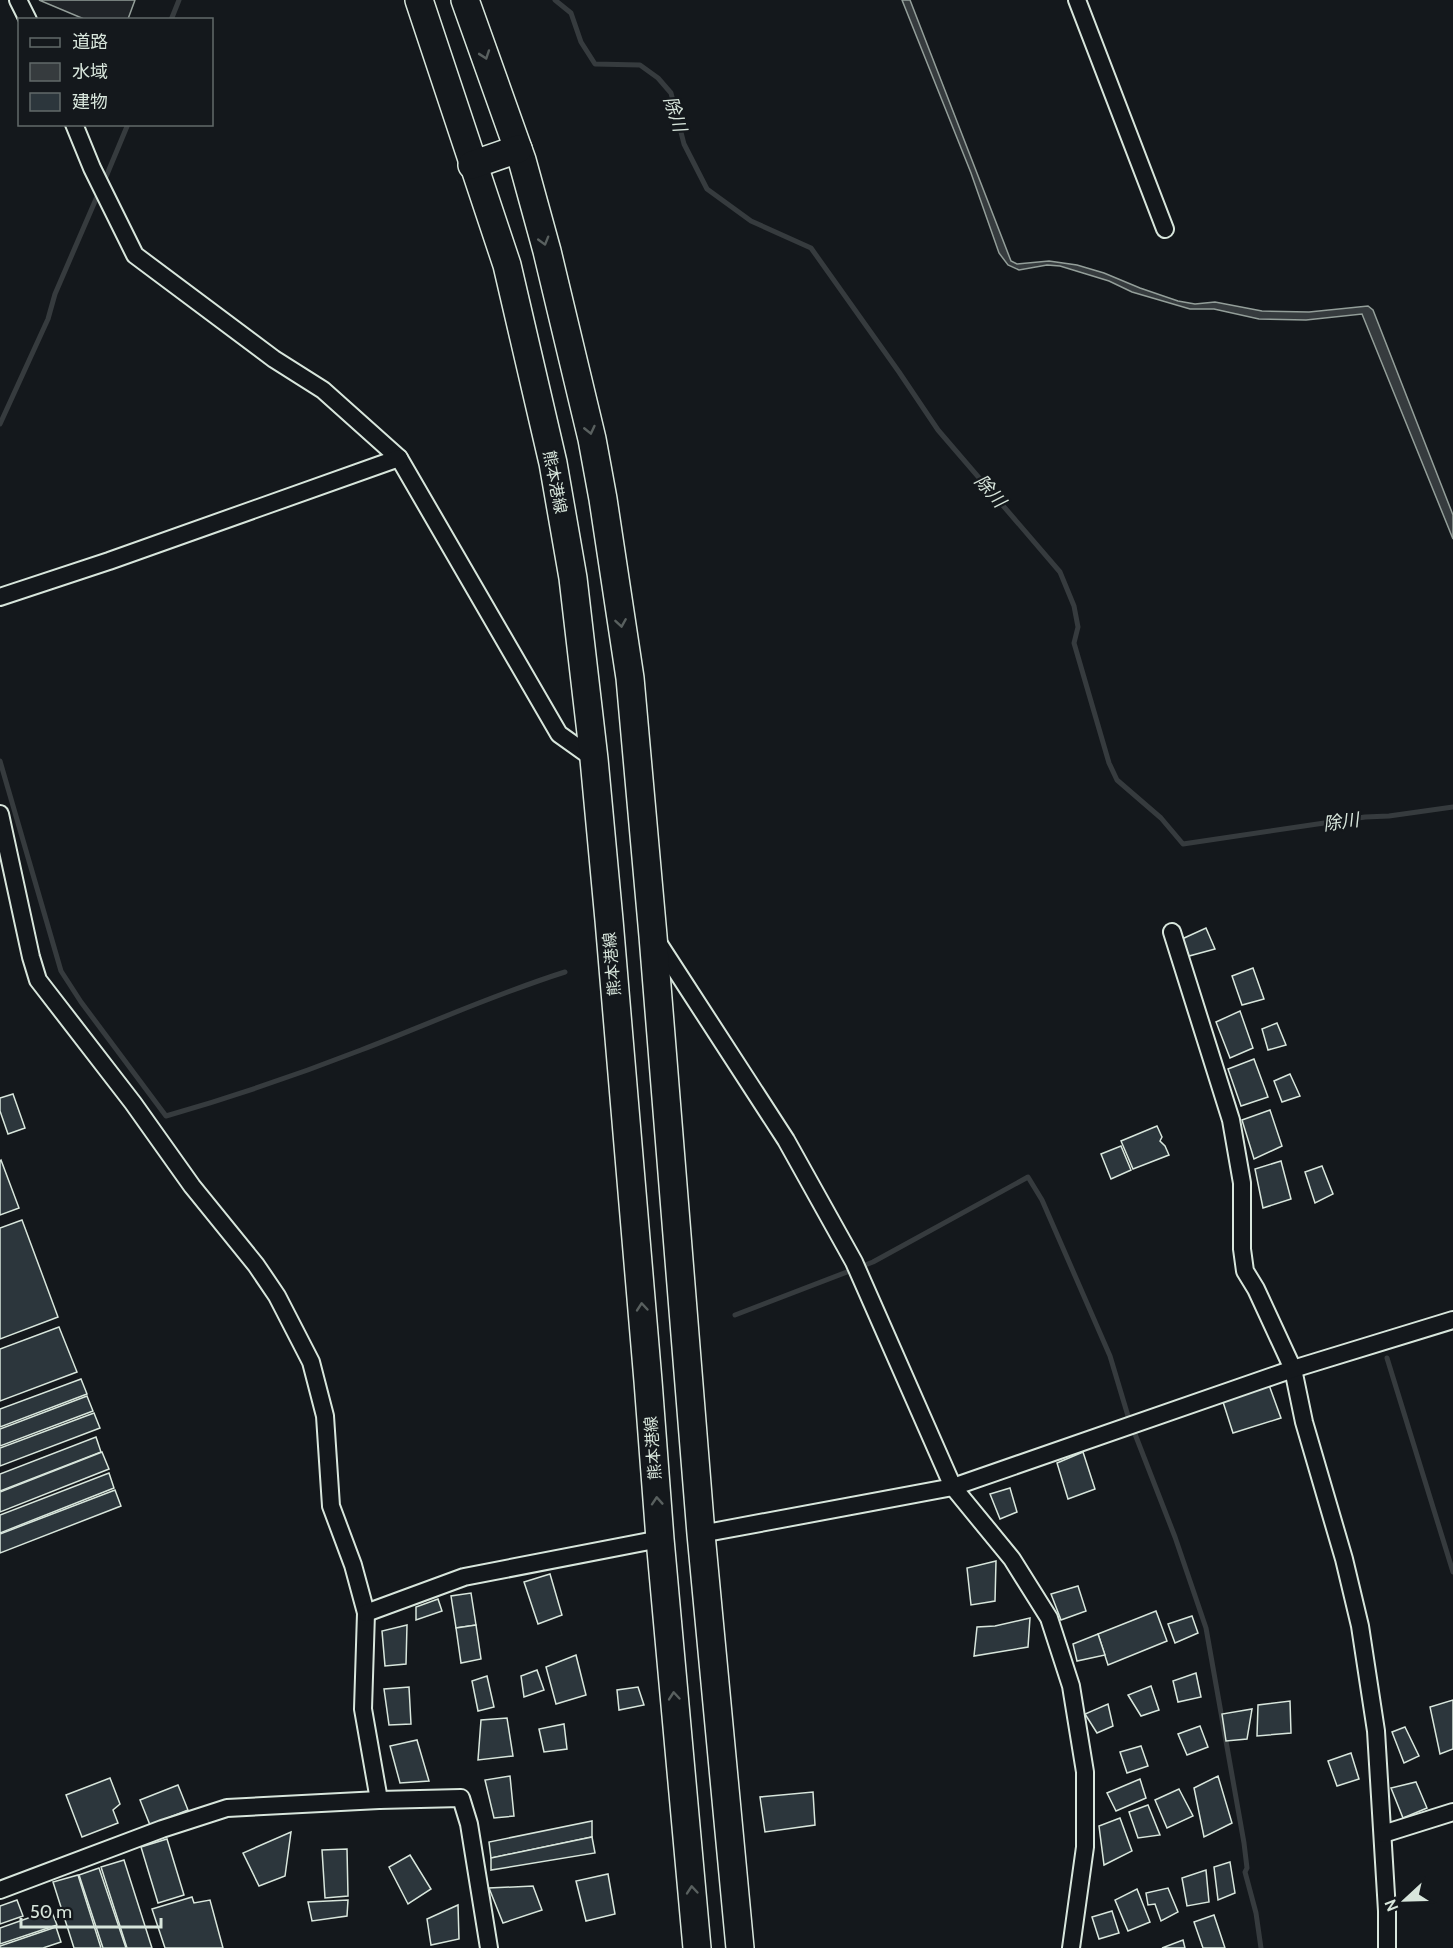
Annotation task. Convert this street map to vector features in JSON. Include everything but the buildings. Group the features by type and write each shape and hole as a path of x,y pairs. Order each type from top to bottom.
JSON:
{"main road":[{"name":"熊本港線","path":"419,0 507,265 553,463 573,578 594,759 697,1948"},
{"path":"465,0 518,149 547,251 592,439 630,678 701,1534 740,1948"},
{"path":"472,165 518,149"}],"street":[{"path":"18,0 27,18"},
{"path":"1077,0 1165,229"},
{"path":"75,126 92,168 135,255 274,359 322,390 399,458 559,734 594,759"},
{"path":"0,597 109,561 399,458"},
{"path":"0,814 38,980 134,1103 192,1186 256,1265 276,1296 311,1362 325,1416 331,1506 352,1564 366,1613 363,1709 380,1800"},
{"path":"1172,932 1231,1120 1242,1183 1242,1249 1245,1271 1256,1289 1293,1369 1304,1422 1344,1559 1360,1626 1376,1731 1387,1948"},
{"path":"653,936 786,1140 854,1262 953,1487 1012,1559 1049,1618 1071,1686 1085,1772 1085,1846 1071,1948"},
{"path":"701,1534 953,1487 1293,1369 1453,1320"},
{"path":"366,1613 464,1577 660,1539"},
{"path":"0,1890 162,1829 227,1808 460,1798 470,1824 489,1948"},
{"path":"1383,1834 1453,1812"}],"shaded area":[{"path":"39,0 135,0 128,18 82,18"}],"water":[{"path":"902,0 910,0 1011,261 1017,264 1049,261 1077,265 1178,301 1195,304 1215,302 1262,311 1309,312 1368,306 1373,310 1453,515 1453,539 1362,314 1306,320 1259,319 1214,309 1190,309 1132,292 1109,281 1060,266 1047,265 1019,270 1008,265 999,253 971,173"}],"waterway":[{"path":"172,18 179,0"},
{"name":"除川","path":"555,0 571,13 581,42 595,64 640,65 658,78 671,93 684,144 707,189 751,221 811,248 938,430 1060,572 1074,606 1078,627 1074,643 1109,763 1117,780 1161,818 1183,844 1365,817 1453,807"},
{"path":"103,184 127,126"},
{"path":"0,424 48,319 55,294 99,192"},
{"path":"0,761 61,971 81,1002 166,1116 313,1068 488,999 565,972"},
{"path":"735,1315 873,1262 1028,1177 1042,1200 1110,1356 1128,1416 1175,1537 1206,1628 1244,1843 1247,1868 1245,1872 1256,1913 1261,1948"},
{"path":"1387,1358 1453,1572"}]}
